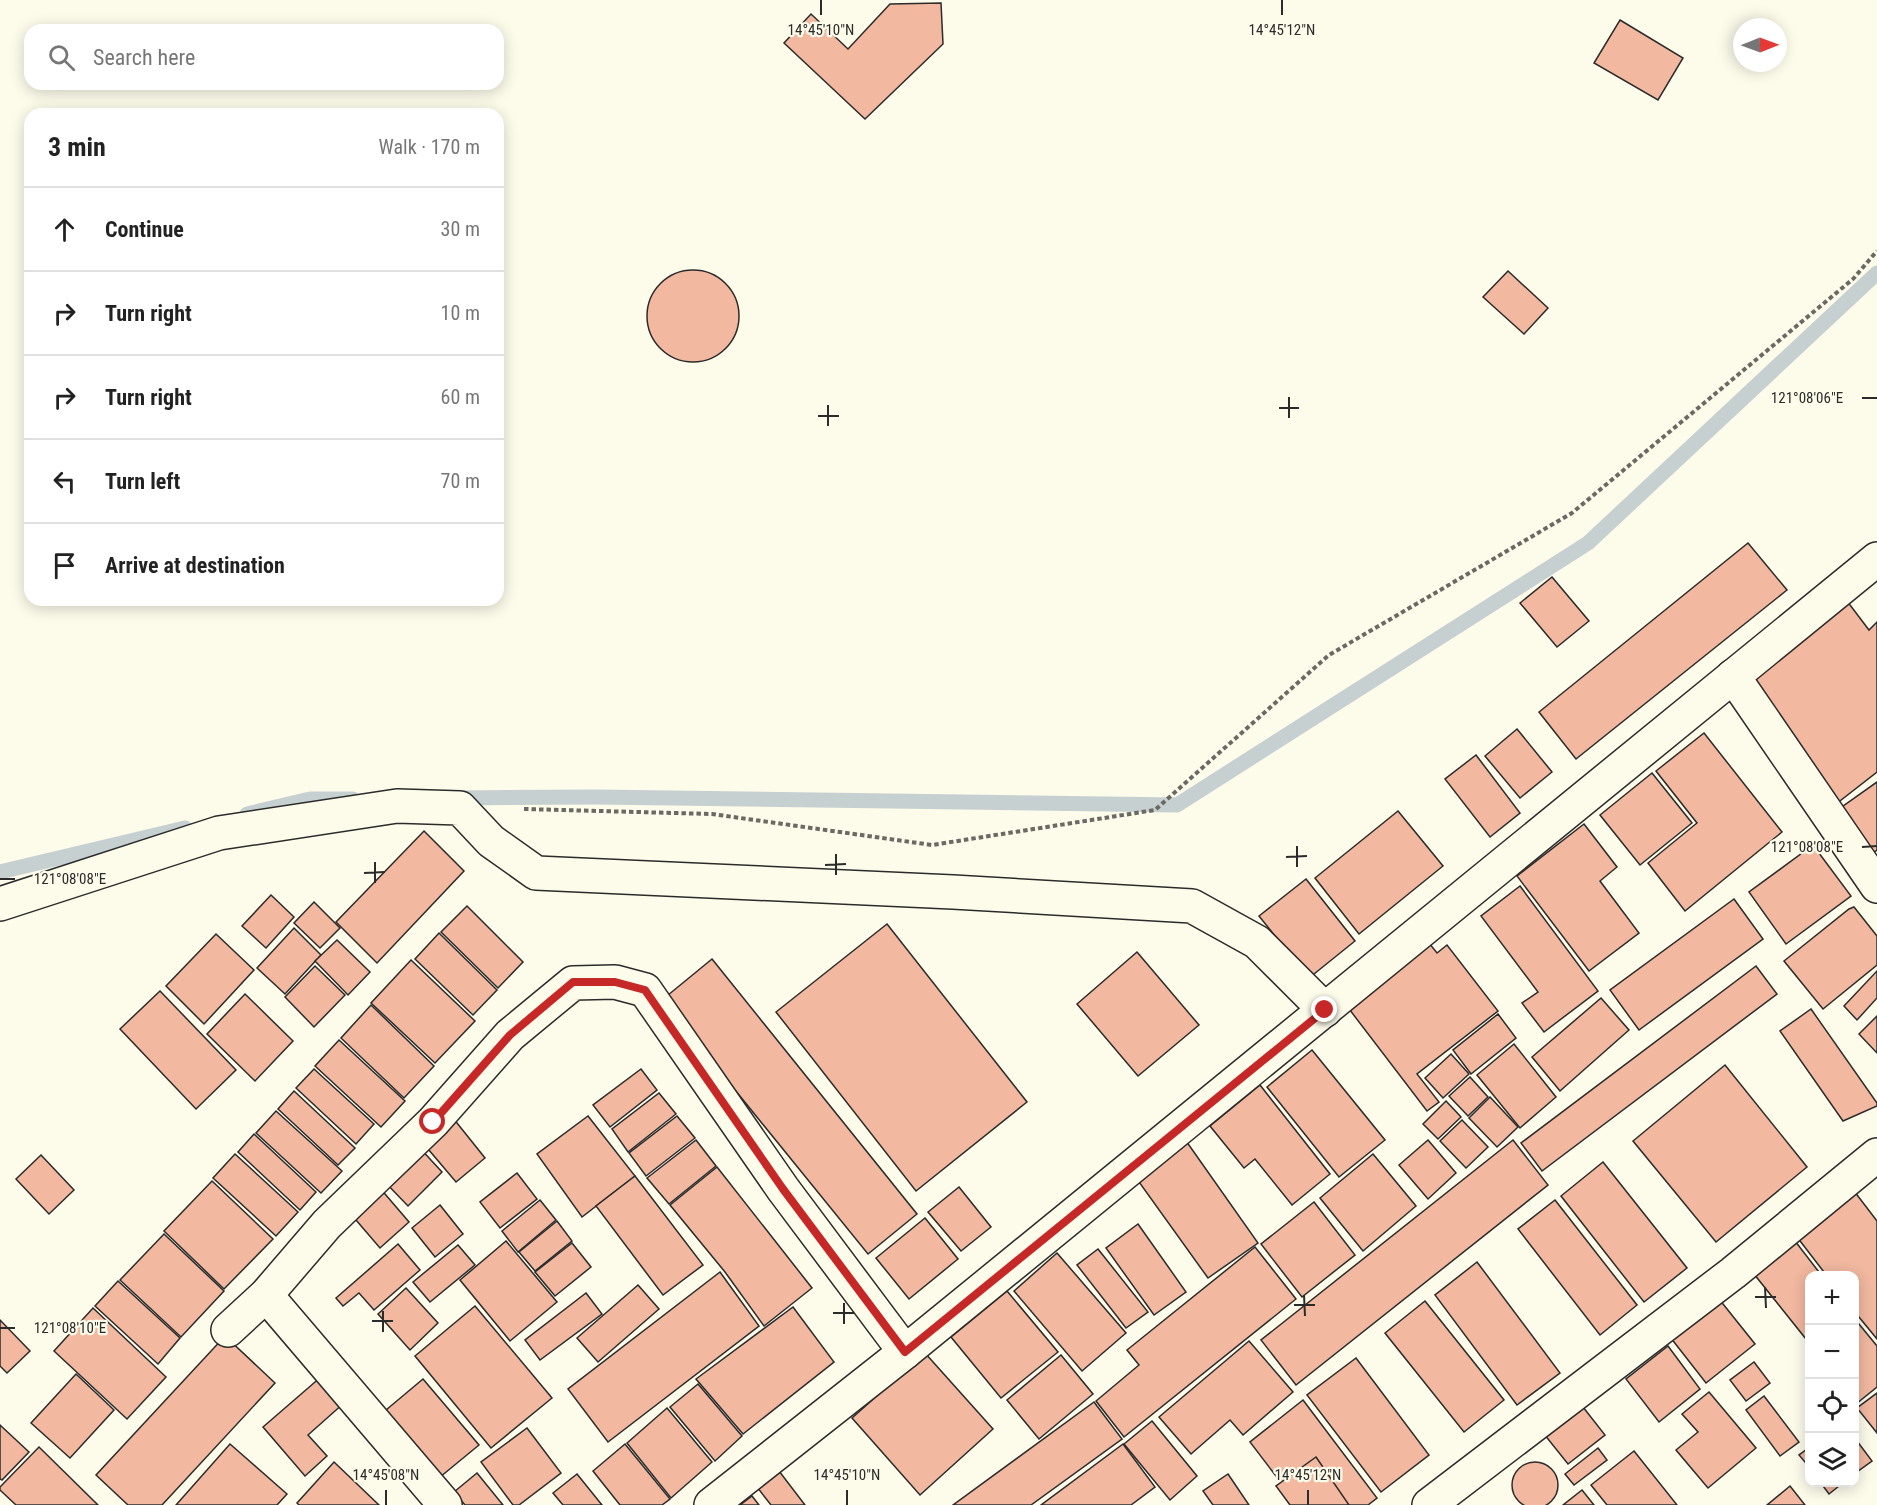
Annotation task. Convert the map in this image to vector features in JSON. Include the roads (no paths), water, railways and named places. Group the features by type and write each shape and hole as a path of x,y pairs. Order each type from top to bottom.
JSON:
{"street":[{"path":"711,1505 905,1352 1877,560"},
{"path":"1733,676 1877,886"},
{"path":"0,904 219,833 397,806 460,808 491,841 536,873 953,892 1192,906 1257,942 1325,1010"},
{"path":"228,1330 266,1295 327,1224 433,1122 510,1035 573,982 615,982 645,990 783,1189 905,1352"},
{"path":"1429,1505 1733,1273 1877,1155"},
{"path":"266,1295 445,1505"}],"waterway":[{"path":"455,798 596,797 1177,805 1588,543 1877,273"},
{"path":"247,814 310,799 353,799"},
{"path":"0,872 185,828"}]}
